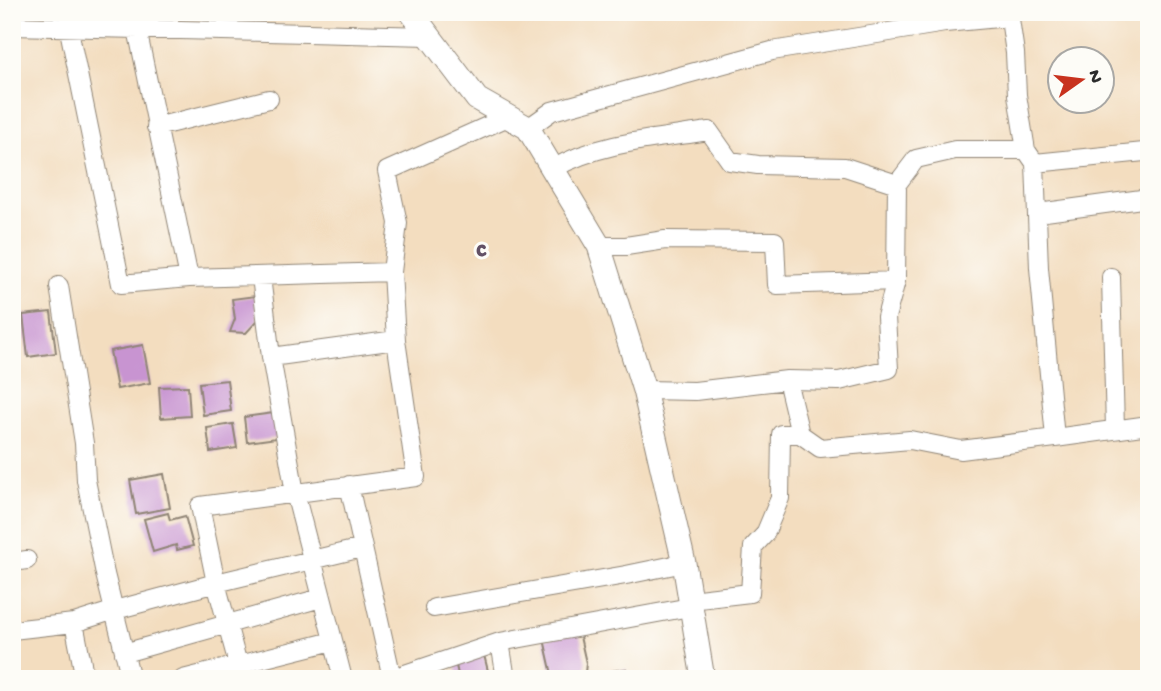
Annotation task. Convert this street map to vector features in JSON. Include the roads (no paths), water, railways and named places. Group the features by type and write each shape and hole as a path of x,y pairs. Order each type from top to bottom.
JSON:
{"street":[{"path":"411,12 477,99 519,122 552,169 599,246 644,390 684,563 703,679"},
{"path":"240,671 216,583 200,506 416,477 396,340 392,272 398,223 387,171 552,111 772,51 1009,15 1015,53 1017,95 1038,213 1039,268 1055,438"},
{"path":"12,26 68,25 137,29 230,21 429,36"},
{"path":"68,25 121,284 189,278 392,272"},
{"path":"137,29 189,278"},
{"path":"156,127 269,99"},
{"path":"552,169 571,158 607,148 709,131 730,161 758,165 845,167 897,184"},
{"path":"644,390 695,391 787,380 839,381 889,369 887,317 896,281 897,184 916,159 955,150 1030,157 1144,152"},
{"path":"1038,213 1149,198"},
{"path":"599,246 626,246 665,240 775,242 777,285 896,281"},
{"path":"261,277 271,357 295,493 343,679"},
{"path":"1111,277 1115,429"},
{"path":"59,286 85,443 86,480 105,574 131,679"},
{"path":"271,357 396,340"},
{"path":"787,380 800,434"},
{"path":"349,485 391,678 500,642 750,593 753,547 765,534 780,498 781,434 800,434 820,449 911,440 961,450 1149,425"},
{"path":"12,630 74,623 216,583 362,548"},
{"path":"434,608 684,563"},
{"path":"124,653 227,622 321,598"},
{"path":"74,623 85,679"},
{"path":"183,679 240,671 333,641"},
{"path":"500,642 506,679"}],"district":[{"name":"c","path":"481,251"}]}
